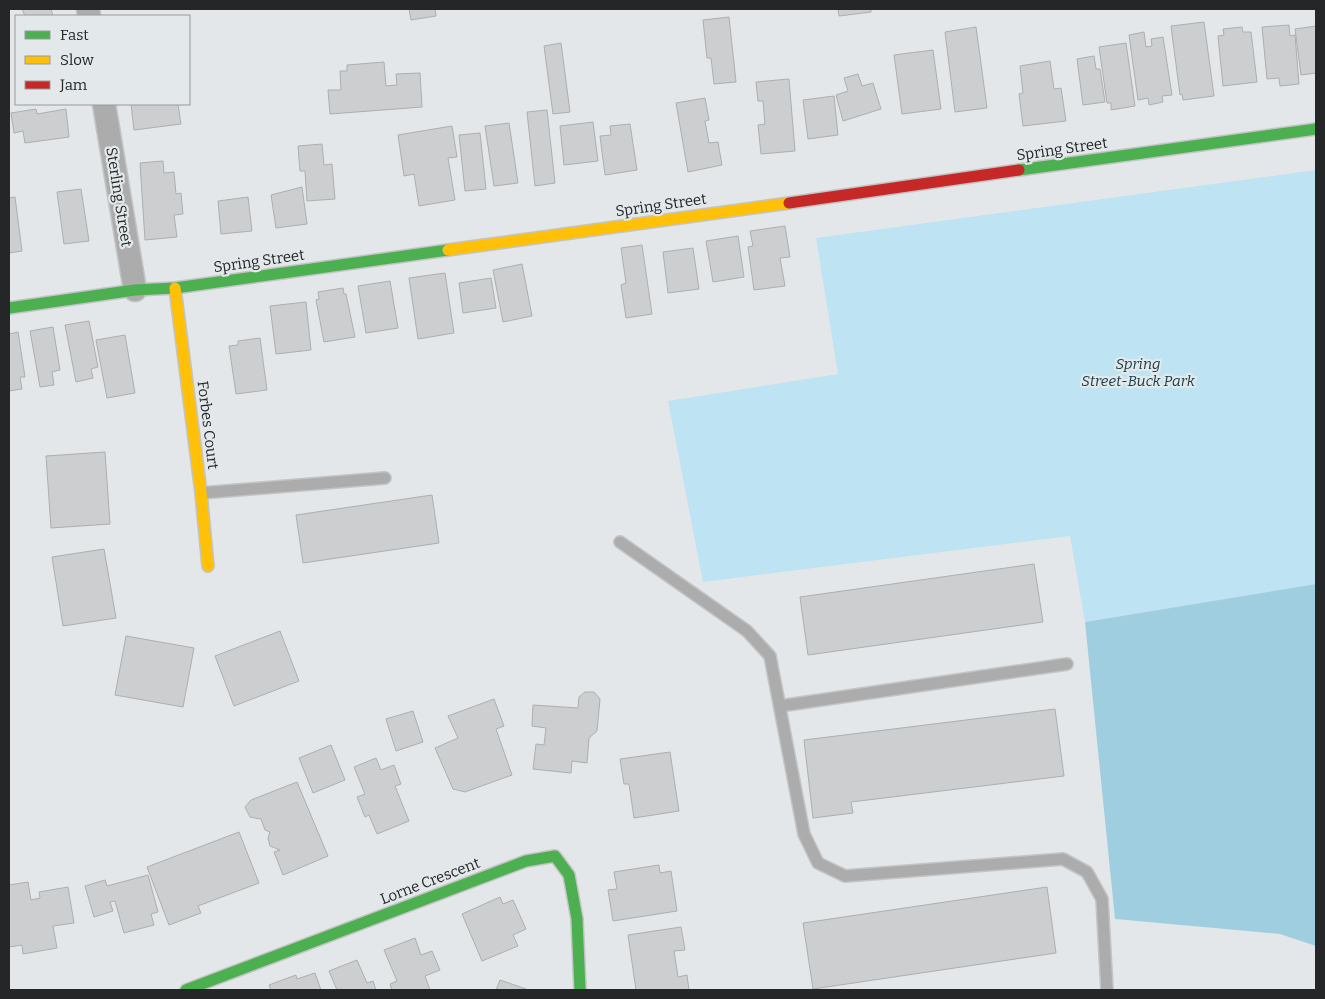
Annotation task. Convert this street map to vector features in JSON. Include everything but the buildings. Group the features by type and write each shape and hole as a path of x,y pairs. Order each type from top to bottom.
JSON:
{"street":[{"name":"Sterling Street","path":"104,105 135,290"},
{"name":"Spring Street","path":"9,308 135,290 175,288 1316,129"},
{"name":"Forbes Court","path":"175,288 201,493 208,566"},
{"name":"Lorne Crescent","path":"186,990 526,861 555,856 569,875 578,919 580,990"}],"lane":[{"path":"201,493 385,478"},
{"path":"620,542 748,631 770,656 804,834 818,863 845,876 1063,859 1088,872 1102,899 1107,990"},
{"path":"780,706 1066,664"}],"green space":[{"name":"Spring Street-Buck Park","path":"1316,170 1316,584 1085,622 1070,536 703,582 668,401 838,374 816,238"}],"shaded area":[{"path":"1316,584 1316,946 1280,934 1115,919 1085,622"}],"traffic: fast":[{"path":"1019,170 1316,129"},
{"path":"9,308 135,290 175,288 448,250"},
{"path":"186,990 526,861 555,856 569,875 577,919 580,990"}],"traffic: slow":[{"path":"448,250 789,203"},
{"path":"175,288 201,493 208,566"}],"traffic: jam":[{"path":"789,203 1019,170"}]}
